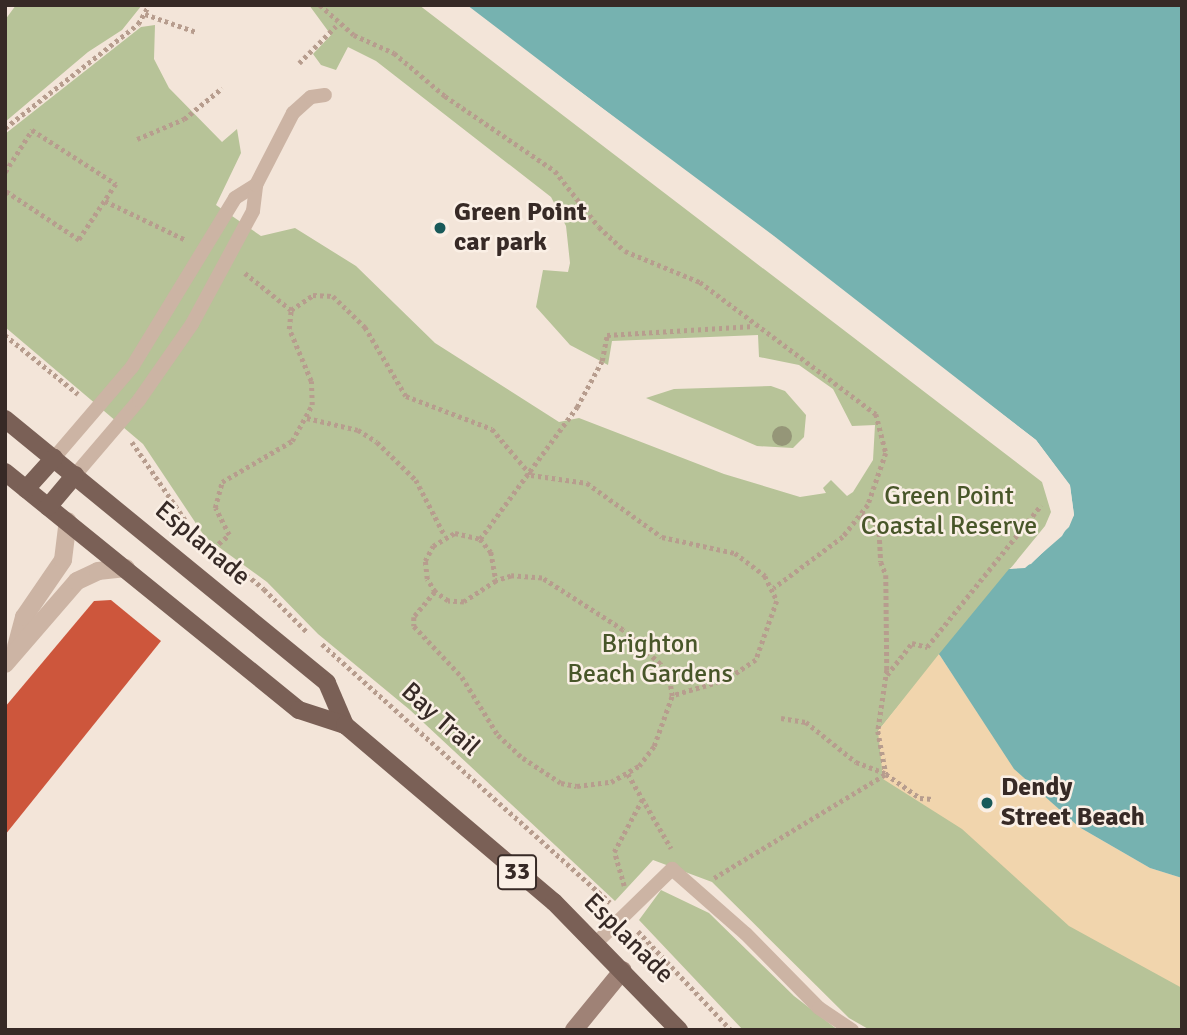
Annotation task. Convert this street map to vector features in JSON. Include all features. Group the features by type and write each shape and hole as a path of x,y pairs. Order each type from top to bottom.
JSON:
{"main road":[{"name":"Esplanade","path":"5,419 327,683 345,725"},
{"path":"26,489 54,458"},
{"name":"Esplanade","path":"5,472 299,710 345,725 597,942 679,1030"},
{"path":"48,507 75,475"}],"street":[{"path":"8,660 24,617 63,560 68,521"},
{"path":"8,660 76,581 98,571 126,568"},
{"path":"574,1030 623,970"}],"lane":[{"path":"75,475 166,363 229,260 253,211 256,185 293,113 311,97 326,95"},
{"path":"54,458 132,367 201,249 235,198 256,185"},
{"path":"597,942 672,869 819,1008 852,1030"}],"path":[{"path":"5,128 82,64 126,34 145,14 149,5"},
{"path":"320,5 338,24 394,52 435,89 555,171 599,227 625,251 700,282 754,326 856,395 876,414 886,453 862,514 843,537 774,588"},
{"path":"145,14 196,32"},
{"path":"299,63 338,24"},
{"path":"137,139 184,119 222,88"},
{"path":"5,172 32,130 116,184 79,240 5,191"},
{"path":"104,201 201,249"},
{"path":"229,260 290,310"},
{"path":"290,310 313,295 333,296 365,327 405,396 492,429 531,475 587,482 662,537 717,547 746,559 774,588 777,601 756,660 726,680 672,696"},
{"path":"214,548 229,535 215,508 222,482 292,441 307,418 311,381 289,329 290,310"},
{"path":"480,539 531,475 582,398 602,361 607,335 754,326"},
{"path":"5,335 59,377"},
{"path":"307,418 358,430 377,442 416,480 445,536"},
{"name":"Bay Trail","path":"128,438 181,517 627,911 731,1030"},
{"path":"886,676 912,643 928,647 1041,505"},
{"path":"862,514 879,526 881,562 886,575 886,676 878,731 886,774"},
{"path":"435,592 414,617 414,626 462,677 498,735 561,783 597,784 628,774 654,746 672,696 669,676 660,664 615,625 541,578 511,576 496,581 464,602 435,592 426,579 425,561 445,536 468,533 480,539 491,552 496,581"},
{"path":"781,718 806,722 856,762 886,774 920,798 933,799"},
{"path":"628,774 671,850 648,878 649,889"},
{"path":"695,889 886,774"},
{"path":"627,911 614,852 643,797"}],"green space":[{"path":"16,5 142,5 122,30 88,52 5,122 5,20"},
{"name":"Brighton Beach Gardens","path":"309,5 419,5 1042,482 1051,512 1045,526 878,731 1182,966 1182,1030 870,1030 849,1018 712,882 653,860 615,901 410,710 318,634 267,582 205,537 143,444 5,327 5,134 141,27 155,25 154,59 169,88 222,142 237,129 241,153 216,205 261,236 295,228 356,266 435,343 559,422 579,418 724,474 800,497 826,493 823,488 831,480 847,496 853,492 873,460 875,425 852,426 833,389 799,365 759,357 758,335 612,341 608,365 570,345 536,307 543,270 568,272 570,263 566,226 551,197 376,61 348,47 336,70 321,65 313,54 331,35"},
{"path":"771,386 785,391 806,415 804,437 793,448 757,446 646,398 674,389"},
{"path":"661,890 709,913 794,996 838,1030 743,1030 639,920"}],"sand":[{"name":"Dendy Street Beach","path":"939,654 1015,769 1079,827 1150,868 1182,878 1182,988 1069,926 962,829 883,779 878,731"}],"water":[{"path":"467,5 1182,5 1182,878 1150,868 1079,827 1014,769 939,654 1009,569 1031,564 1069,527 1074,515 1070,486 1036,440"}],"pier":[{"path":"464,5 774,236 1036,440 1070,485 1074,515 1062,536 1025,568 1009,569 1042,550 1070,515 1067,487 1033,443 772,239 566,89"}],"building":[{"path":"111,600 161,641 5,835 5,707 94,601"}],"place":[{"name":"Green Point car park","path":"440,228"},
{"name":"Dendy Street Beach","path":"987,803"}],"park label":[{"name":"Green Point Coastal Reserve","path":"949,512"}]}
